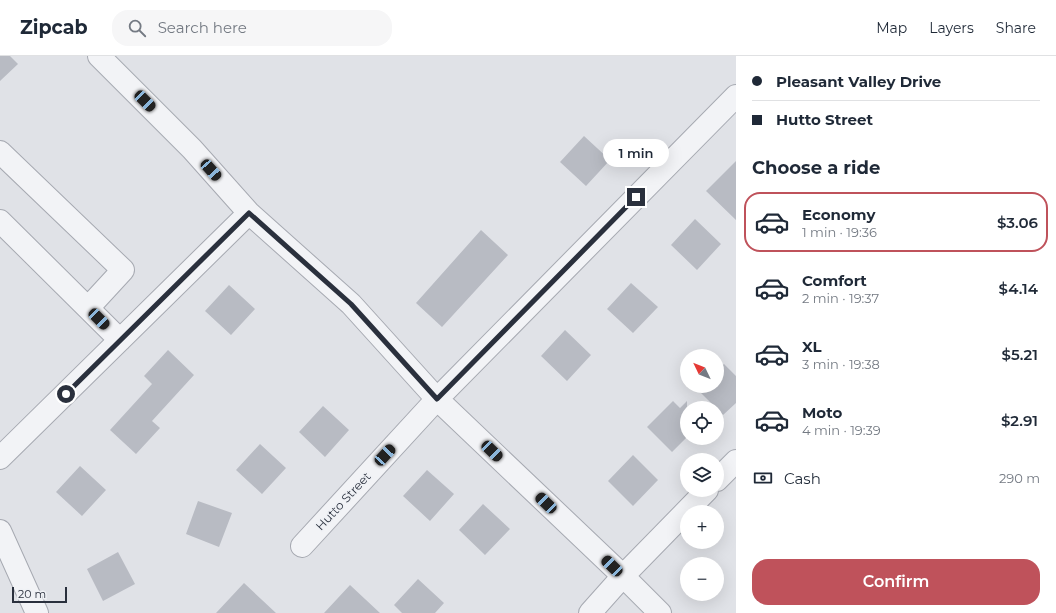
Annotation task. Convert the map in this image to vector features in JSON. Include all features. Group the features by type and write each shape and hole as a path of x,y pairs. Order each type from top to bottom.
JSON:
{"street":[{"path":"99,56 192,149 249,213 351,304 437,399 660,613"},
{"name":"Hutto Street","path":"302,546 437,399 736,96"},
{"path":"0,152 123,270 88,308"},
{"path":"0,458 249,213"},
{"path":"0,221 120,340"},
{"path":"724,473 736,461"},
{"path":"590,613 623,576 700,497"},
{"path":"0,531 37,613"}],"building":[{"path":"0,56 10,56 18,64 0,81"},
{"path":"584,136 610,160 586,186 560,162"},
{"path":"736,161 736,220 706,191"},
{"path":"695,219 721,244 697,270 671,245"},
{"path":"481,230 508,255 442,327 416,303"},
{"path":"631,283 658,307 633,333 607,309"},
{"path":"229,285 255,309 231,335 205,311"},
{"path":"565,330 591,355 567,381 541,356"},
{"path":"168,350 194,375 152,421 160,428 136,454 110,430 152,384 144,376"},
{"path":"724,364 736,376 736,403 724,414 724,401 709,401 701,393 724,393"},
{"path":"673,401 680,408 680,444 672,452 647,427"},
{"path":"323,406 349,430 325,457 299,432"},
{"path":"260,444 286,468 262,494 236,470"},
{"path":"633,455 658,480 633,506 608,481"},
{"path":"80,466 106,490 82,516 56,492"},
{"path":"427,470 454,494 430,521 403,496"},
{"path":"198,501 232,513 219,547 186,534"},
{"path":"483,504 510,529 485,555 459,530"},
{"path":"118,552 135,584 103,601 87,569"},
{"path":"418,579 444,603 435,613 402,613 394,605"},
{"path":"244,583 276,613 216,613"},
{"path":"350,585 380,613 324,613"}],"route":[{"path":"66,394 249,213 351,304 437,399 636,197"}]}
